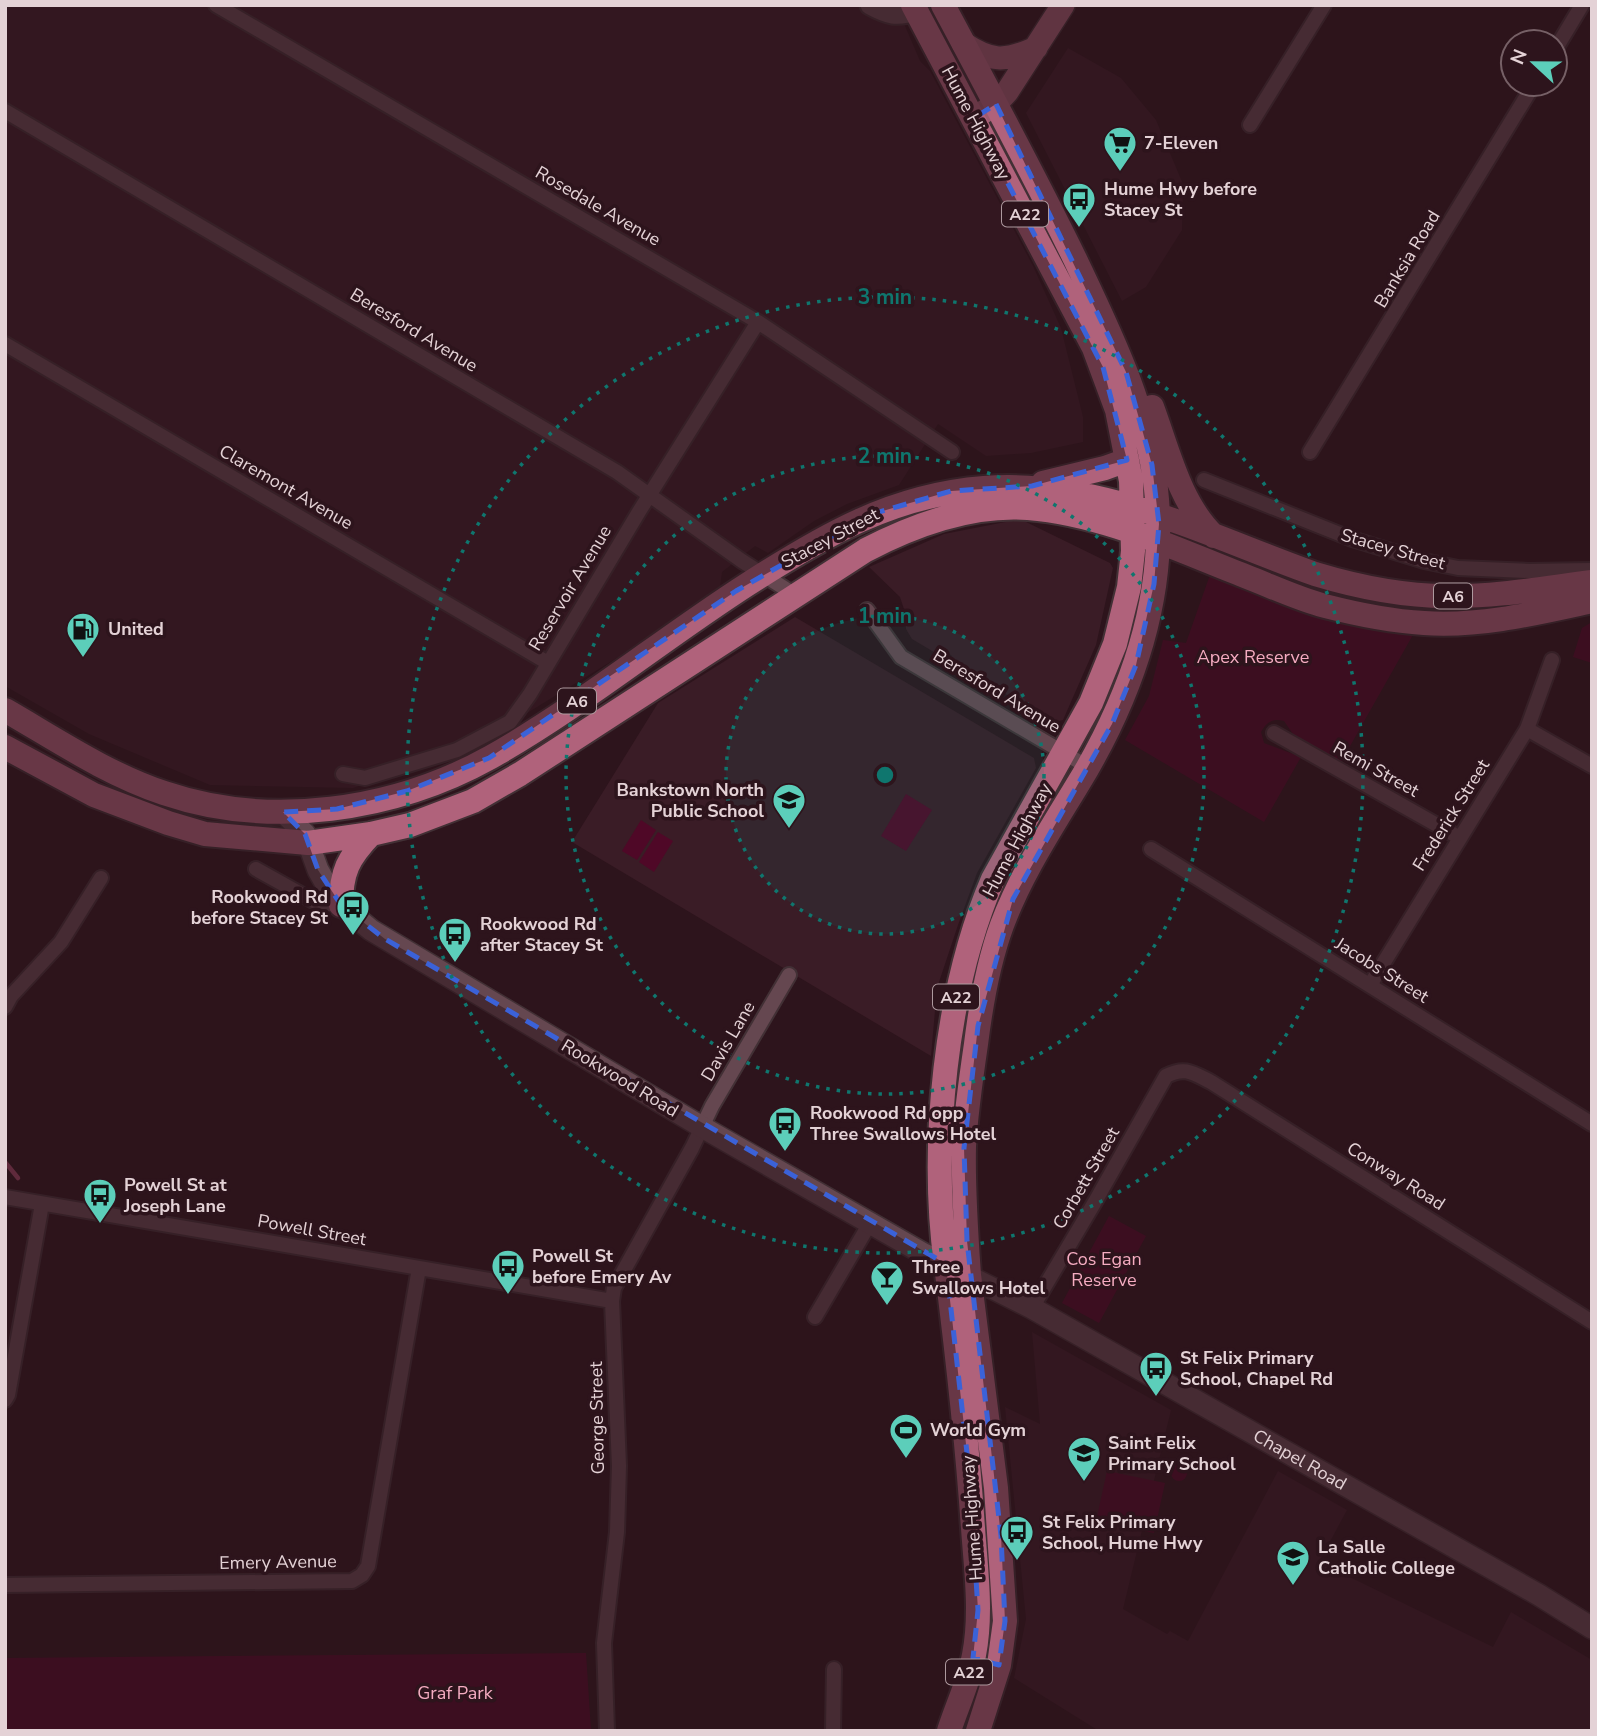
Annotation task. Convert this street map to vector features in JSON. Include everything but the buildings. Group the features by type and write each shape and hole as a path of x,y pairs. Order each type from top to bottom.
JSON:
{"highway":[{"name":"Hume Highway","path":"943,5 1104,317 1142,421 1154,477 1158,516 1154,584 1136,665 1112,724 1031,862 1013,899 1002,926 984,990 964,1147 969,1275 1000,1536 1005,1621 999,1665 978,1731"},
{"name":"Hume Highway","path":"915,8 1094,348 1117,410 1127,460 1134,533 1129,587 1115,645 1091,703 993,879 974,927 950,1035 940,1188 970,1471 978,1610 973,1658 949,1731"},
{"path":"1104,317 1146,389 1188,500 1204,527 1214,537"},
{"path":"1032,486 1127,460"},
{"name":"Stacey Street","path":"282,813 337,809 407,791 463,771 551,720 763,574 825,536 894,506 951,491 1032,486 1110,499 1315,574 1348,584 1397,593 1450,596 1592,582"},
{"name":"Stacey Street","path":"308,843 410,825 493,790 844,563 890,537 953,516 988,509 1026,508 1063,512 1158,541 1323,606 1387,618 1424,623 1471,622 1525,616 1592,601"},
{"name":"A6","path":"5,710 110,772 150,788 215,807 282,813"},
{"name":"A6","path":"5,747 94,795 181,827 205,834 308,843"},
{"path":"341,905 341,887 346,868 358,848 371,834"},
{"path":"973,1658 999,1665"}],"main road":[{"path":"974,118 996,104 1011,87 1063,5"},
{"path":"963,43 981,55 996,58 1014,58 1035,48"},
{"name":"Rookwood Road","path":"282,813 305,834 318,870 341,905 385,939 702,1127 924,1254 969,1275"},
{"name":"Chapel Road","path":"969,1275 1590,1623"}],"street":[{"name":"Rosedale Avenue","path":"216,5 758,322 951,452"},
{"path":"870,5 897,16 915,8"},
{"path":"1250,125 1324,5"},
{"path":"1568,28 1582,5"},
{"name":"Banksia Road","path":"1310,452 1525,98"},
{"name":"Beresford Avenue","path":"5,111 617,472 795,595"},
{"name":"Reservoir Avenue","path":"343,774 365,778 424,761 457,750 510,722 758,322"},
{"name":"Claremont Avenue","path":"5,344 548,663"},
{"name":"Stacey Street","path":"1204,480 1352,539 1424,561 1458,568 1592,570"},
{"name":"Beresford Avenue","path":"867,610 901,657 1088,767"},
{"name":"Frederick Street","path":"1370,985 1527,729 1552,660"},
{"path":"1527,729 1592,766"},
{"name":"Remi Street","path":"1274,733 1460,838"},
{"name":"Jacobs Street","path":"1151,849 1592,1124"},
{"path":"256,869 317,902 341,905"},
{"path":"5,1007 11,996 61,942 101,878"},
{"name":"Davis Lane","path":"702,1127 789,975"},
{"name":"Corbett Street","path":"1032,1308 1160,1085 1166,1076 1177,1071"},
{"name":"Conway Road","path":"1177,1071 1191,1072 1211,1082 1592,1322"},
{"name":"George Street","path":"607,1731 604,1643 617,1532 618,1466 612,1301 617,1278 653,1220 702,1127"},
{"name":"Powell Street","path":"5,1197 612,1301"},
{"path":"5,1401 42,1204"},
{"path":"815,1317 870,1223"},
{"name":"Emery Avenue","path":"5,1585 352,1581 362,1575 368,1566 419,1268"},
{"path":"833,1731 834,1670"}],"highlighted area":[{"path":"996,104 1126,372 1152,465 1159,524 1154,584 1136,665 1112,724 1013,899 978,1026 964,1148 967,1241 1001,1536 1005,1621 999,1665 973,1658 978,1610 969,1471 946,1264 385,939 341,905 318,870 305,834 283,812 337,809 407,791 489,758 736,591 869,515 951,491 1032,486 1127,460 1103,367 974,118"}],"shaded area":[{"path":"5,5 896,5 920,61 930,71 1033,266 1061,328 1083,417 1083,442 1031,453 986,456 938,424 899,485 847,504 814,521 768,553 755,546 722,572 720,586 620,656 472,747 353,788 210,785 89,734 5,686"},
{"path":"1068,48 1121,78 1156,120 1183,184 1182,230 1146,287 1122,301 1026,113"},
{"path":"1020,519 1110,563 1113,568 1096,645 1063,720 1054,722 948,661 952,656 944,650 939,655 912,639 906,629 905,612 900,597 869,567 944,534"},
{"name":"Bankstown North Public School","path":"795,617 1034,758 1036,768 977,873 958,925 937,988 931,1056 572,842 658,703"},
{"path":"1032,1332 1171,1410 1123,1609 1167,1634 1170,1631 1188,1641 1278,1471 1347,1510 1319,1562 1493,1647 1511,1612 1592,1660 1592,1731 1099,1731 1014,1678 1026,1619 1005,1407 1040,1424"}],"green space":[{"name":"Apex Reserve","path":"1211,572 1414,633 1341,762 1293,734 1284,721 1273,721 1265,726 1261,732 1264,743 1301,757 1264,822 1125,740 1149,696 1163,640 1186,643"},
{"path":"1592,622 1592,663 1573,657 1582,628"},
{"path":"906,794 932,810 906,851 881,836"},
{"path":"641,820 656,830 637,860 622,851"},
{"path":"658,832 673,841 654,872 639,862"},
{"name":"Cos Egan Reserve","path":"1109,1216 1146,1236 1099,1323 1062,1303"},
{"path":"1176,1465 1182,1465 1187,1473 1185,1479 1176,1481 1171,1476 1171,1470"},
{"path":"1107,1471 1165,1483 1154,1533 1096,1521"},
{"name":"Graf Park","path":"586,1653 591,1731 5,1731 5,1658"}],"waterway":[{"path":"5,1162 18,1178"}],"place":[{"name":"7-Eleven","path":"1120,173"},
{"name":"Hume Hwy before Stacey St","path":"1079,229"},
{"name":"United","path":"83,659"},
{"name":"Bankstown North Public School","path":"789,830"},
{"name":"Rookwood Rd before Stacey St","path":"353,937"},
{"name":"Rookwood Rd after Stacey St","path":"455,964"},
{"name":"Rookwood Rd opp Three Swallows Hotel","path":"785,1153"},
{"name":"Powell St at Joseph Lane","path":"100,1225"},
{"name":"Powell St before Emery Av","path":"508,1296"},
{"name":"Three Swallows Hotel","path":"887,1307"},
{"name":"St Felix Primary School, Chapel Rd","path":"1156,1398"},
{"name":"World Gym","path":"906,1460"},
{"name":"Saint Felix Primary School","path":"1084,1483"},
{"name":"St Felix Primary School, Hume Hwy","path":"1017,1562"},
{"name":"La Salle Catholic College","path":"1293,1587"}]}
